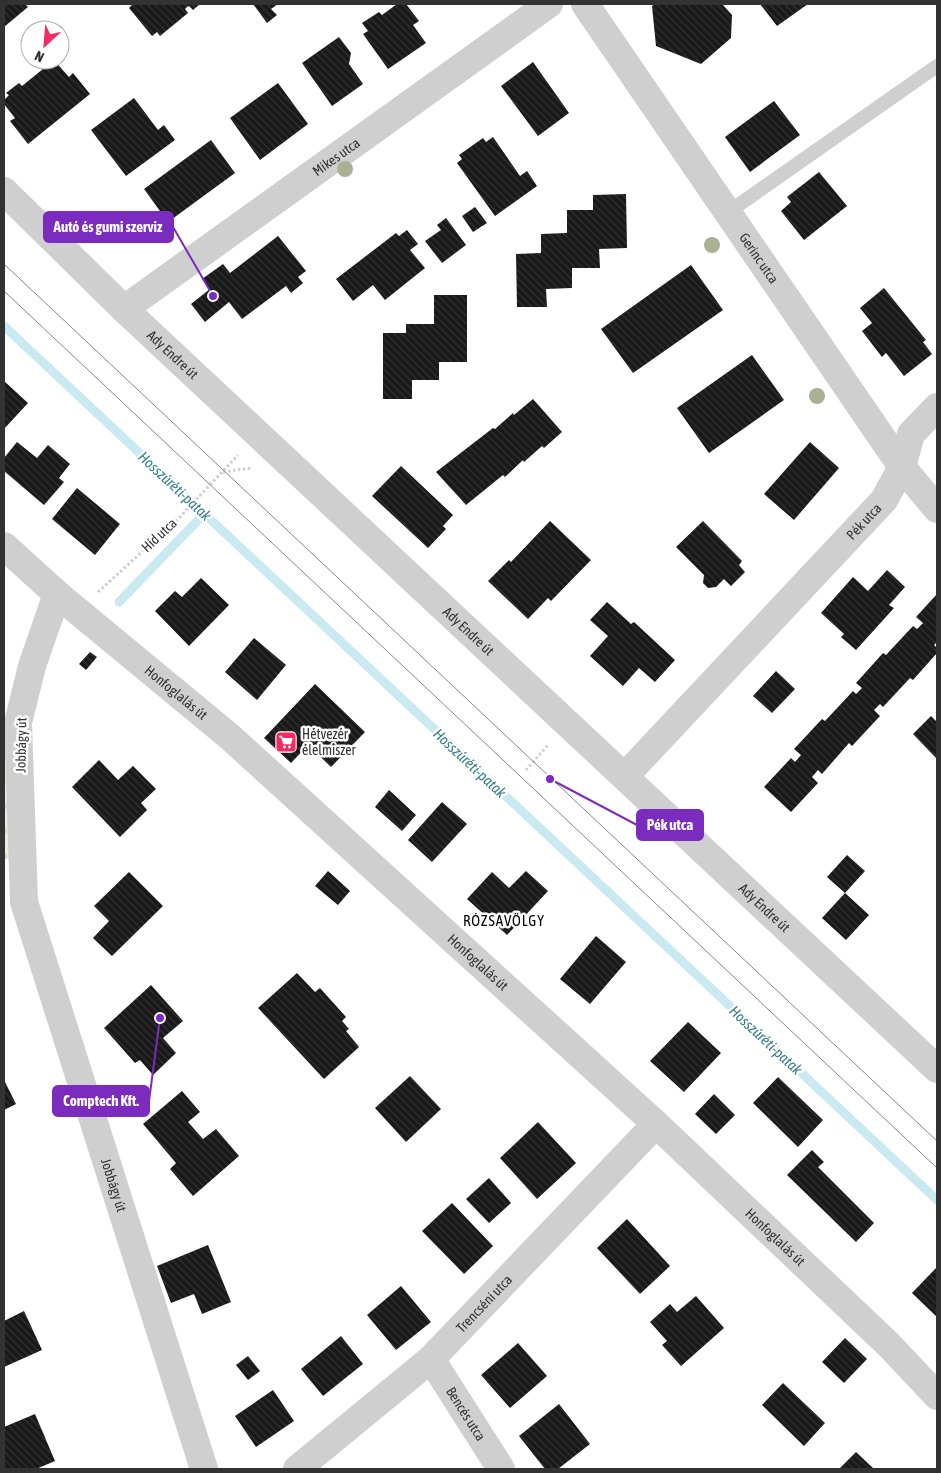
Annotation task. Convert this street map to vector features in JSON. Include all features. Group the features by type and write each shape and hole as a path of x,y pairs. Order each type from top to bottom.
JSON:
{"street":[{"name":"Mikes utca","path":"124,309 549,4"},
{"name":"Gerinc utca","path":"585,4 902,468 937,509"},
{"name":"Ady Endre út","path":"4,191 124,309 937,1068"},
{"name":"Pék utca","path":"625,776 884,500 902,468 911,434 937,407"},
{"name":"Honfoglalás út","path":"4,546 57,594 230,737 656,1124 889,1346 937,1396"},
{"name":"Jobbágy út","path":"57,594 11,732 24,902 204,1469"},
{"name":"Jobbágy út","path":"4,878 24,902"},
{"name":"Trencséni utca","path":"297,1469 431,1359 656,1124"},
{"name":"Bencés utca","path":"431,1359 501,1469"}],"lane":[{"path":"727,213 937,66"}],"path":[{"name":"Híd utca","path":"79,612 206,491 257,434"}],"green space":[{"path":"4,766 11,769 13,856 4,860"}],"building":[{"path":"4,4 25,4 28,7 4,27"},
{"path":"133,4 200,4 193,10 189,6 187,7 185,9 188,13 160,36 157,32 152,36 129,8"},
{"path":"253,4 278,4 271,9 277,15 267,23"},
{"path":"397,4 406,4 419,21 413,25 426,43 388,69 363,34 368,31 362,23 379,12 382,15"},
{"path":"655,4 725,4 723,5 732,15 731,38 701,64 656,46 652,6"},
{"path":"760,4 808,4 777,26"},
{"path":"339,37 351,53 349,64 363,84 332,106 302,63"},
{"path":"533,62 569,113 538,136 501,86"},
{"path":"42,70 63,70 69,77 73,73 90,94 28,144 10,121 15,118 4,104 4,100 9,95 6,93 19,83 22,86"},
{"path":"278,83 308,124 260,160 230,118"},
{"path":"134,98 158,130 164,125 175,140 126,176 91,130"},
{"path":"774,101 800,135 750,172 725,137"},
{"path":"493,137 520,176 527,171 537,186 495,216 457,163 462,159 459,155 483,138 486,142"},
{"path":"211,140 235,173 168,222 144,189"},
{"path":"819,172 847,206 804,240 781,211 791,202 787,197"},
{"path":"626,194 627,248 599,249 600,268 572,268 572,288 546,289 547,307 517,307 516,254 541,253 541,234 567,233 567,210 593,210 593,195"},
{"path":"475,207 487,223 473,232 462,216"},
{"path":"446,218 466,245 442,263 425,241 441,230 437,225"},
{"path":"407,230 418,244 410,250 425,268 385,300 373,285 353,301 336,279 396,233 399,236"},
{"path":"278,236 306,271 298,277 303,283 291,293 286,286 242,319 229,302 205,322 191,304 210,289 202,279 223,264 230,273"},
{"path":"691,265 723,310 633,373 601,329"},
{"path":"884,288 926,340 923,342 932,354 904,376 886,353 882,357 862,331 872,323 860,308"},
{"path":"434,295 467,295 467,362 439,362 439,380 412,380 412,399 383,399 383,333 406,333 406,324 434,324"},
{"path":"752,355 784,400 709,453 677,408"},
{"path":"4,381 28,403 4,429"},
{"path":"533,399 562,432 544,448 542,446 505,477 503,475 466,505 436,472"},
{"path":"17,442 37,458 48,445 70,464 59,478 64,482 44,505 4,471 4,458"},
{"path":"810,442 839,468 794,520 764,494"},
{"path":"401,466 453,515 443,526 446,529 428,548 372,496"},
{"path":"77,488 120,524 95,555 52,519"},
{"path":"550,521 591,560 551,601 548,598 528,619 488,581 509,560 511,562"},
{"path":"703,521 742,561 739,565 745,572 731,586 724,579 716,587 708,588 703,583 704,575 676,547"},
{"path":"887,570 905,587 889,605 894,608 856,650 841,637 844,634 821,613 853,577 868,591"},
{"path":"201,578 229,605 189,646 155,611 175,591 182,597"},
{"path":"937,594 937,642 934,645 937,648 937,653 913,680 910,678 883,707 880,704 874,710 880,716 852,746 849,743 822,774 818,770 812,777 818,783 791,812 764,787 791,758 795,762 801,755 794,749 822,719 825,721 853,691 856,694 862,688 856,683 883,653 886,655 913,626 917,629 923,623 916,617"},
{"path":"607,602 631,624 634,622 675,660 655,682 639,668 623,686 590,656 608,636 590,620"},
{"path":"254,638 286,665 257,700 225,672"},
{"path":"90,652 97,657 86,670 79,664"},
{"path":"776,671 795,689 772,713 753,696"},
{"path":"315,684 365,732 331,767 308,745 291,763 264,738"},
{"path":"931,716 937,722 937,759 913,734"},
{"path":"99,760 118,780 133,766 156,789 141,803 147,810 120,837 72,787"},
{"path":"389,790 416,815 402,831 375,807"},
{"path":"442,802 467,824 432,862 408,840"},
{"path":"847,855 865,871 845,893 827,877"},
{"path":"328,871 350,891 338,905 315,886"},
{"path":"526,871 548,891 507,935 467,899 492,872 509,888"},
{"path":"129,872 163,906 112,956 93,938 109,921 94,906"},
{"path":"845,893 869,915 846,940 822,918"},
{"path":"596,936 626,962 590,1004 560,979"},
{"path":"297,973 315,992 320,988 346,1017 342,1021 349,1029 346,1031 359,1047 324,1079 258,1008"},
{"path":"151,985 183,1021 163,1038 176,1053 153,1075 140,1060 135,1063 104,1028"},
{"path":"688,1022 721,1053 684,1092 650,1061"},
{"path":"410,1076 441,1109 406,1142 375,1108"},
{"path":"778,1077 823,1120 798,1147 753,1103"},
{"path":"4,1080 16,1104 4,1110"},
{"path":"182,1091 200,1112 188,1122 203,1139 216,1129 239,1156 193,1196 170,1169 176,1163 143,1124"},
{"path":"714,1094 735,1115 716,1134 695,1114"},
{"path":"538,1122 576,1163 537,1199 500,1158"},
{"path":"812,1150 824,1162 818,1167 874,1223 856,1242 787,1175"},
{"path":"489,1178 511,1203 489,1223 466,1199"},
{"path":"452,1203 493,1246 464,1274 422,1231"},
{"path":"627,1219 670,1266 640,1294 597,1248"},
{"path":"208,1245 231,1302 202,1314 194,1294 171,1303 157,1266"},
{"path":"937,1267 937,1317 912,1293"},
{"path":"401,1286 431,1322 396,1350 367,1315"},
{"path":"696,1296 724,1328 681,1366 662,1345 667,1341 650,1322 670,1304 677,1312"},
{"path":"24,1311 42,1350 4,1367 4,1321"},
{"path":"341,1336 363,1364 323,1396 301,1369"},
{"path":"845,1338 867,1359 844,1383 822,1362"},
{"path":"518,1343 547,1376 510,1408 481,1375"},
{"path":"248,1356 260,1371 248,1380 236,1365"},
{"path":"783,1383 825,1423 804,1446 762,1405"},
{"path":"273,1390 294,1421 256,1447 235,1416"},
{"path":"559,1404 590,1444 558,1469 545,1469 519,1436"},
{"path":"35,1414 55,1461 36,1469 4,1469 4,1427"},
{"path":"856,1452 874,1469 839,1469"}],"waterway":[{"name":"Hosszúréti-patak","path":"4,326 937,1200"},
{"path":"119,602 204,514"}],"tram line":[{"path":"4,264 937,1141"},
{"path":"4,291 937,1168"}],"place":[{"name":"Autó és gumi szerviz","path":"213,296"},
{"name":"Hétvezér élelmiszer","path":"286,742"},
{"name":"Pék utca","path":"550,779"},
{"name":"Comptech Kft.","path":"160,1018"}],"district":[{"name":"RÓZSAVÖLGY","path":"504,920"}]}
